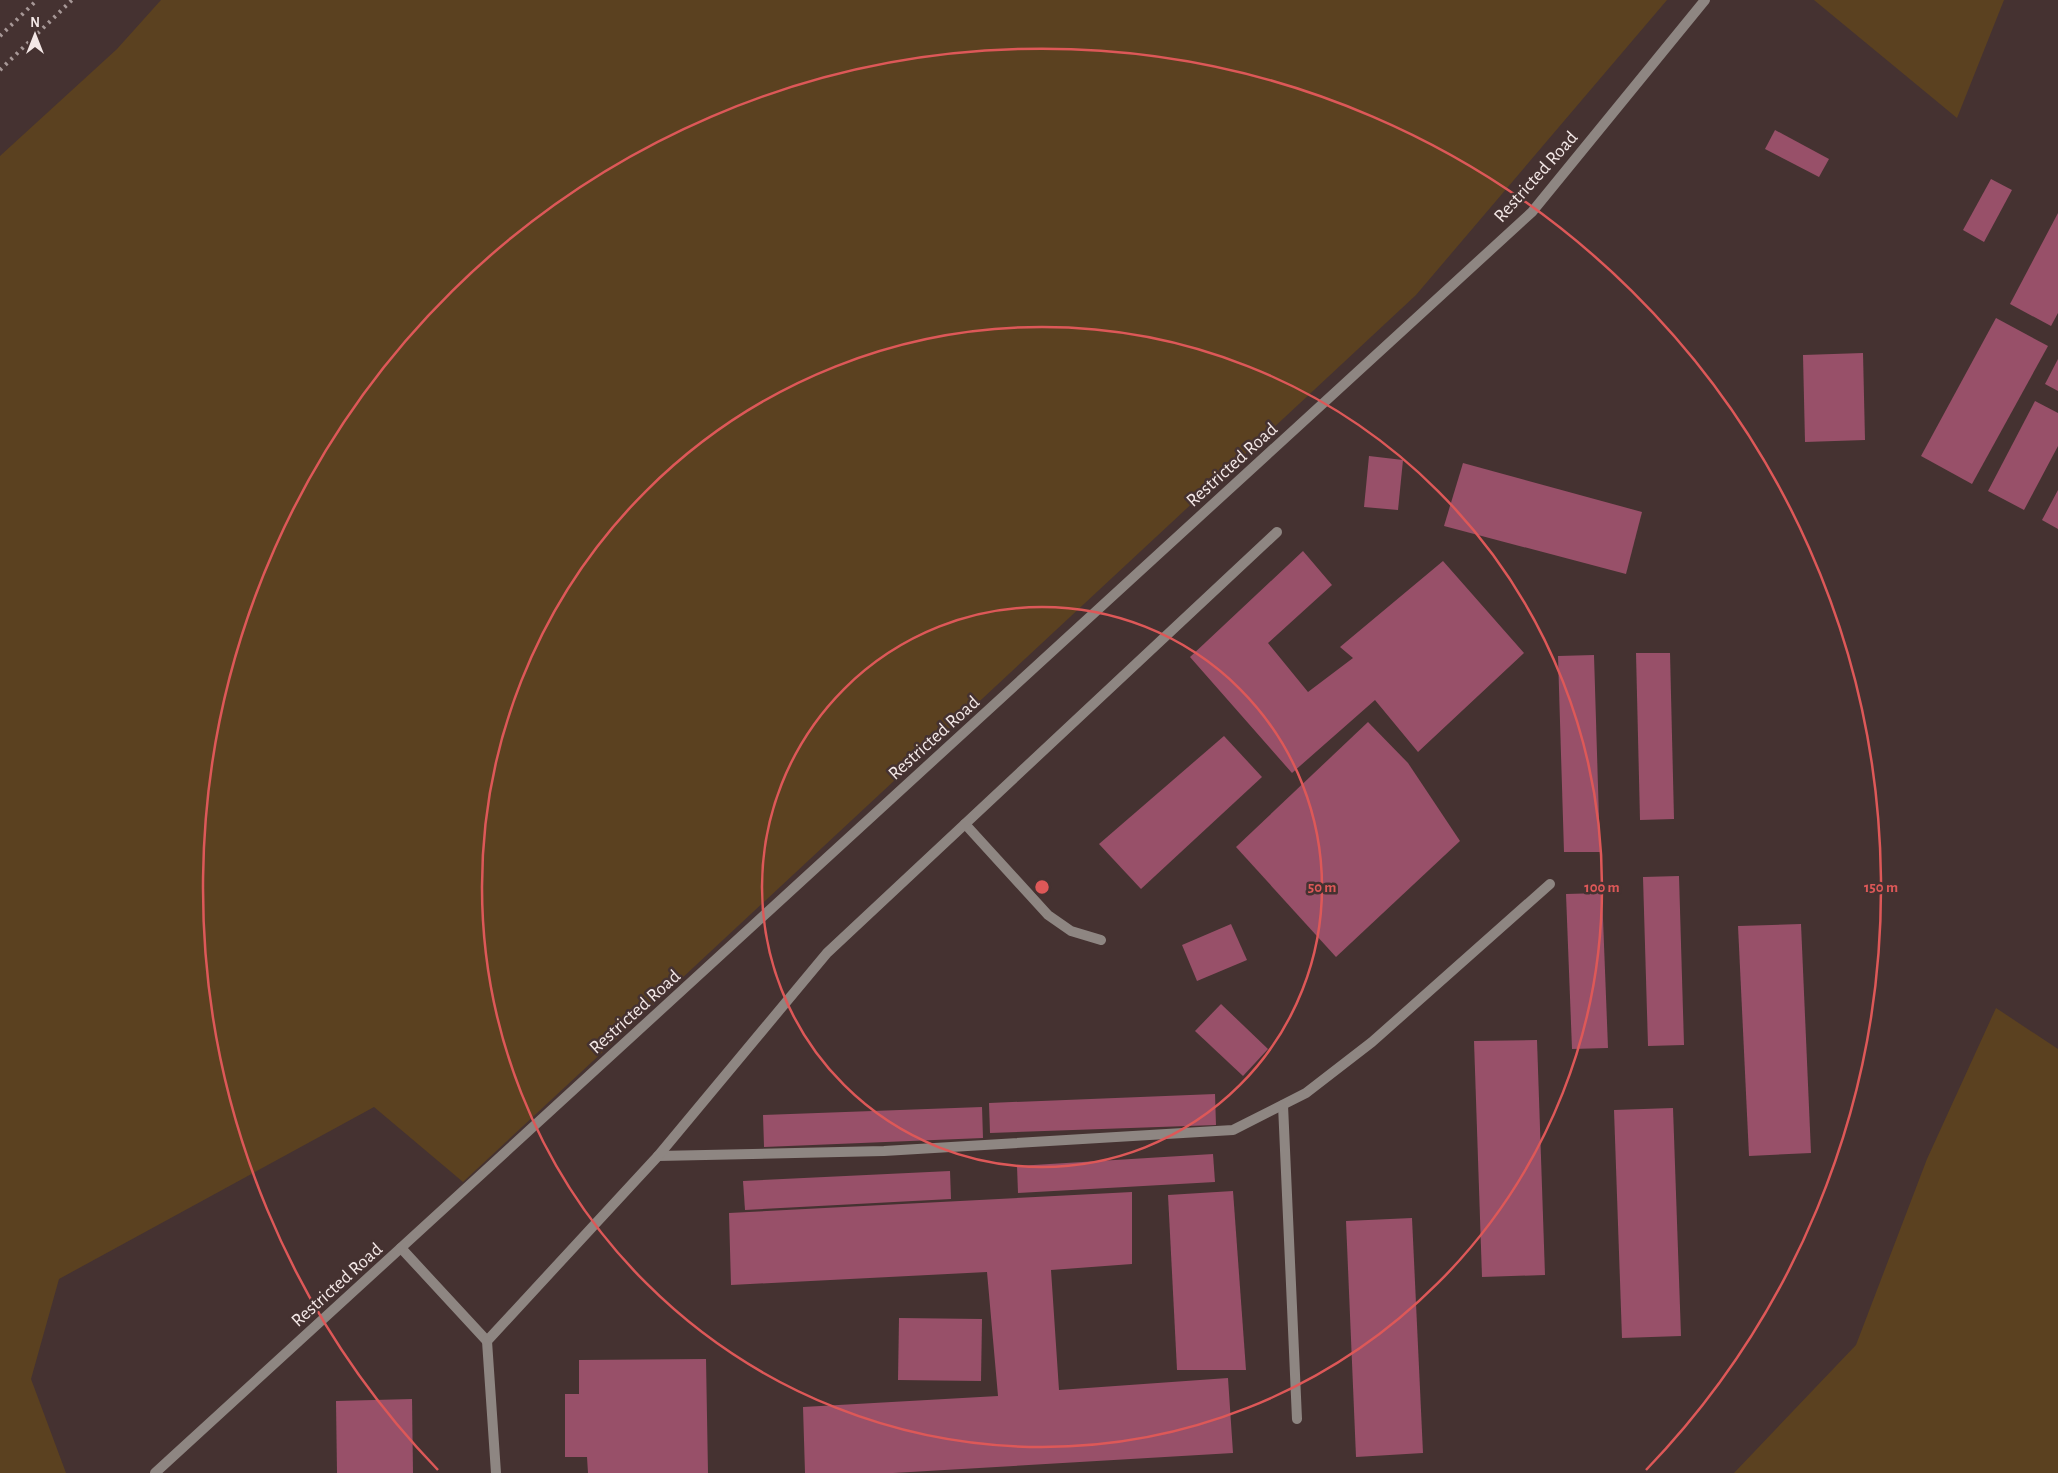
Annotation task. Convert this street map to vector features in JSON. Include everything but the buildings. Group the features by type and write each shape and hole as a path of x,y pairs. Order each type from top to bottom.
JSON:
{"street":[{"name":"Restricted Road","path":"156,1473 1532,212 1705,0"},
{"path":"488,1341 658,1156 827,953 1277,532"},
{"path":"965,824 1048,915 1071,931 1101,940"},
{"path":"658,1156 884,1151 1234,1130 1306,1093 1372,1042 1550,884"},
{"path":"1283,1105 1297,1419"},
{"path":"401,1248 488,1341 496,1473"}],"shaded area":[{"path":"161,0 1667,0 1416,295 463,1182 374,1107 59,1279 31,1379 66,1473 0,1473 0,156 117,49"},
{"path":"1814,0 2004,0 1957,118"},
{"path":"1996,1008 2058,1049 2058,1473 1734,1473 1856,1345 1927,1159"}],"railway":[{"path":"0,36 37,0"},
{"path":"0,70 72,0"}]}
